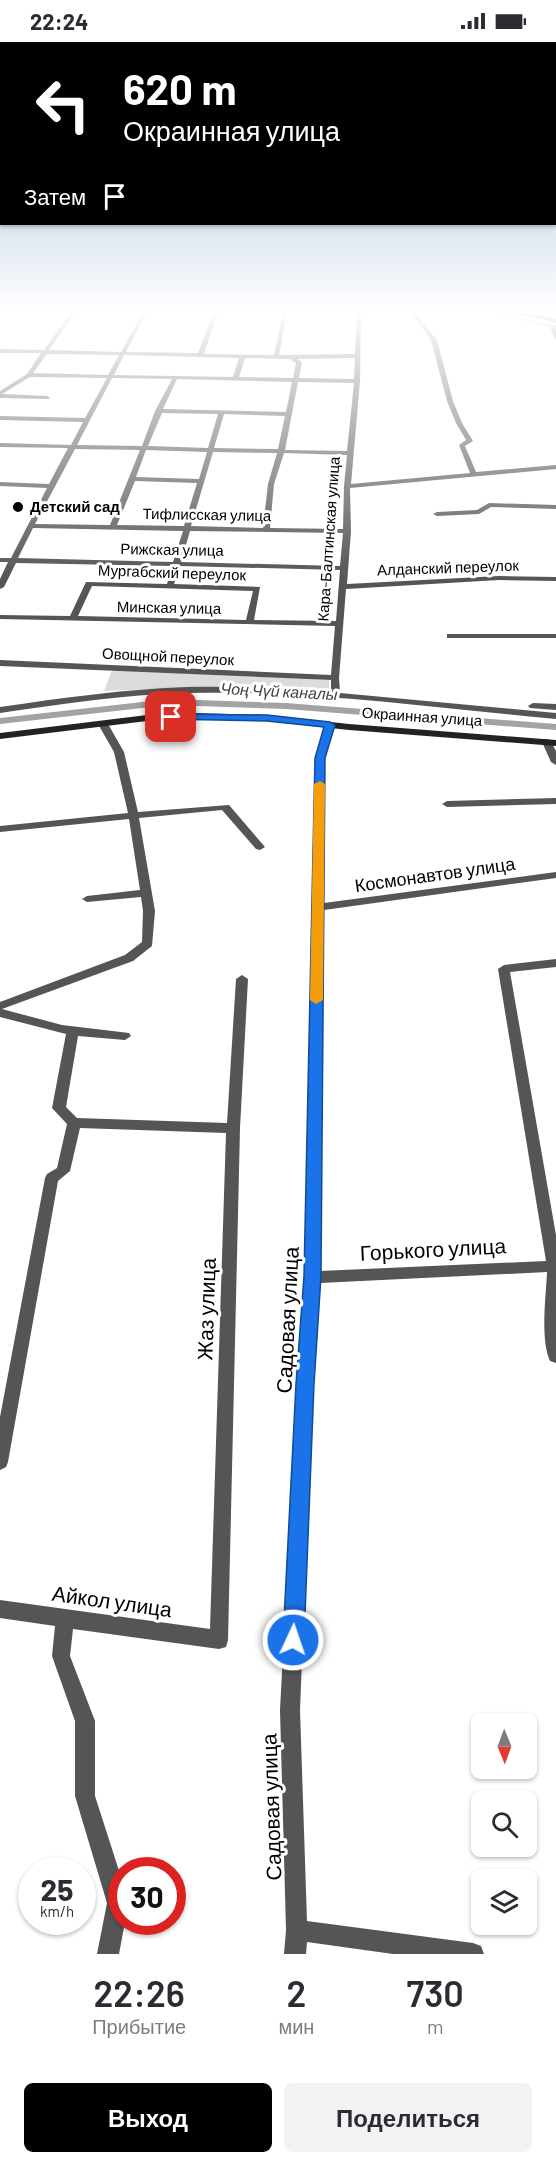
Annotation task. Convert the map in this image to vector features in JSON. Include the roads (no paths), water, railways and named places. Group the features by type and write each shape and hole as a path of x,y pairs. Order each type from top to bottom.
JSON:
{"street":[{"path":"0,587 30,526 98,401"},
{"path":"113,527 163,401"},
{"path":"266,530 271,484 281,452 290,401"},
{"name":"Кара-Балтинская улица","path":"336,693 338,624 347,531 347,486 355,401"},
{"path":"450,401 470,441 462,445 474,475"},
{"path":"158,411 287,414"},
{"path":"170,586 222,412"},
{"path":"0,418 88,420"},
{"path":"0,445 351,453"},
{"path":"347,486 556,467"},
{"path":"134,479 200,481"},
{"path":"0,484 52,486"},
{"path":"437,514 479,512 489,505 556,507"},
{"name":"Тифлисская улица","path":"30,526 347,531"},
{"name":"Рижская улица","path":"0,560 343,568"},
{"name":"Алданский переулок","path":"342,587 499,578 556,579"},
{"name":"Мургабский переулок","path":"73,619 89,584 257,589 249,623"},
{"name":"Минская улица","path":"0,617 338,624"},
{"path":"450,636 556,636"},
{"name":"Овощной переулок","path":"0,663 335,678"},
{"path":"0,710 125,693 243,690 336,693 556,707"},
{"path":"336,693 556,716"},
{"name":"Окраинная улица","path":"0,736 194,716 267,718 551,742"},
{"path":"0,1006 129,958 148,943 150,911 134,817 120,752 103,724"},
{"name":"Садовая улица","path":"295,1954 297,1930 290,1710 305,1384 313,1276 320,758 330,725"},
{"path":"551,742 556,762"},
{"path":"447,804 556,801"},
{"path":"0,829 225,807 260,846"},
{"name":"Космонавтов улица","path":"318,907 556,875"},
{"path":"87,899 147,893"},
{"path":"556,963 504,969 555,1266 556,1356"},
{"name":"Жаз улица","path":"219,1640 233,1128 242,980"},
{"path":"0,1013 30,1024 72,1033 125,1036"},
{"path":"72,1033 59,1108 74,1123 233,1128"},
{"path":"0,1462 52,1178 63,1171 74,1123"},
{"name":"Горького улица","path":"313,1276 555,1266"},
{"name":"Айкол улица","path":"0,1609 219,1640"},
{"path":"65,1618 61,1656 85,1721 85,1796 118,1903 108,1954"},
{"path":"297,1930 473,1954"}],"waterway":[{"name":"Чоң Чүй каналы","path":"0,721 169,702 286,706 556,727"}],"place":[{"name":"Детский сад","path":"18,507"}]}
